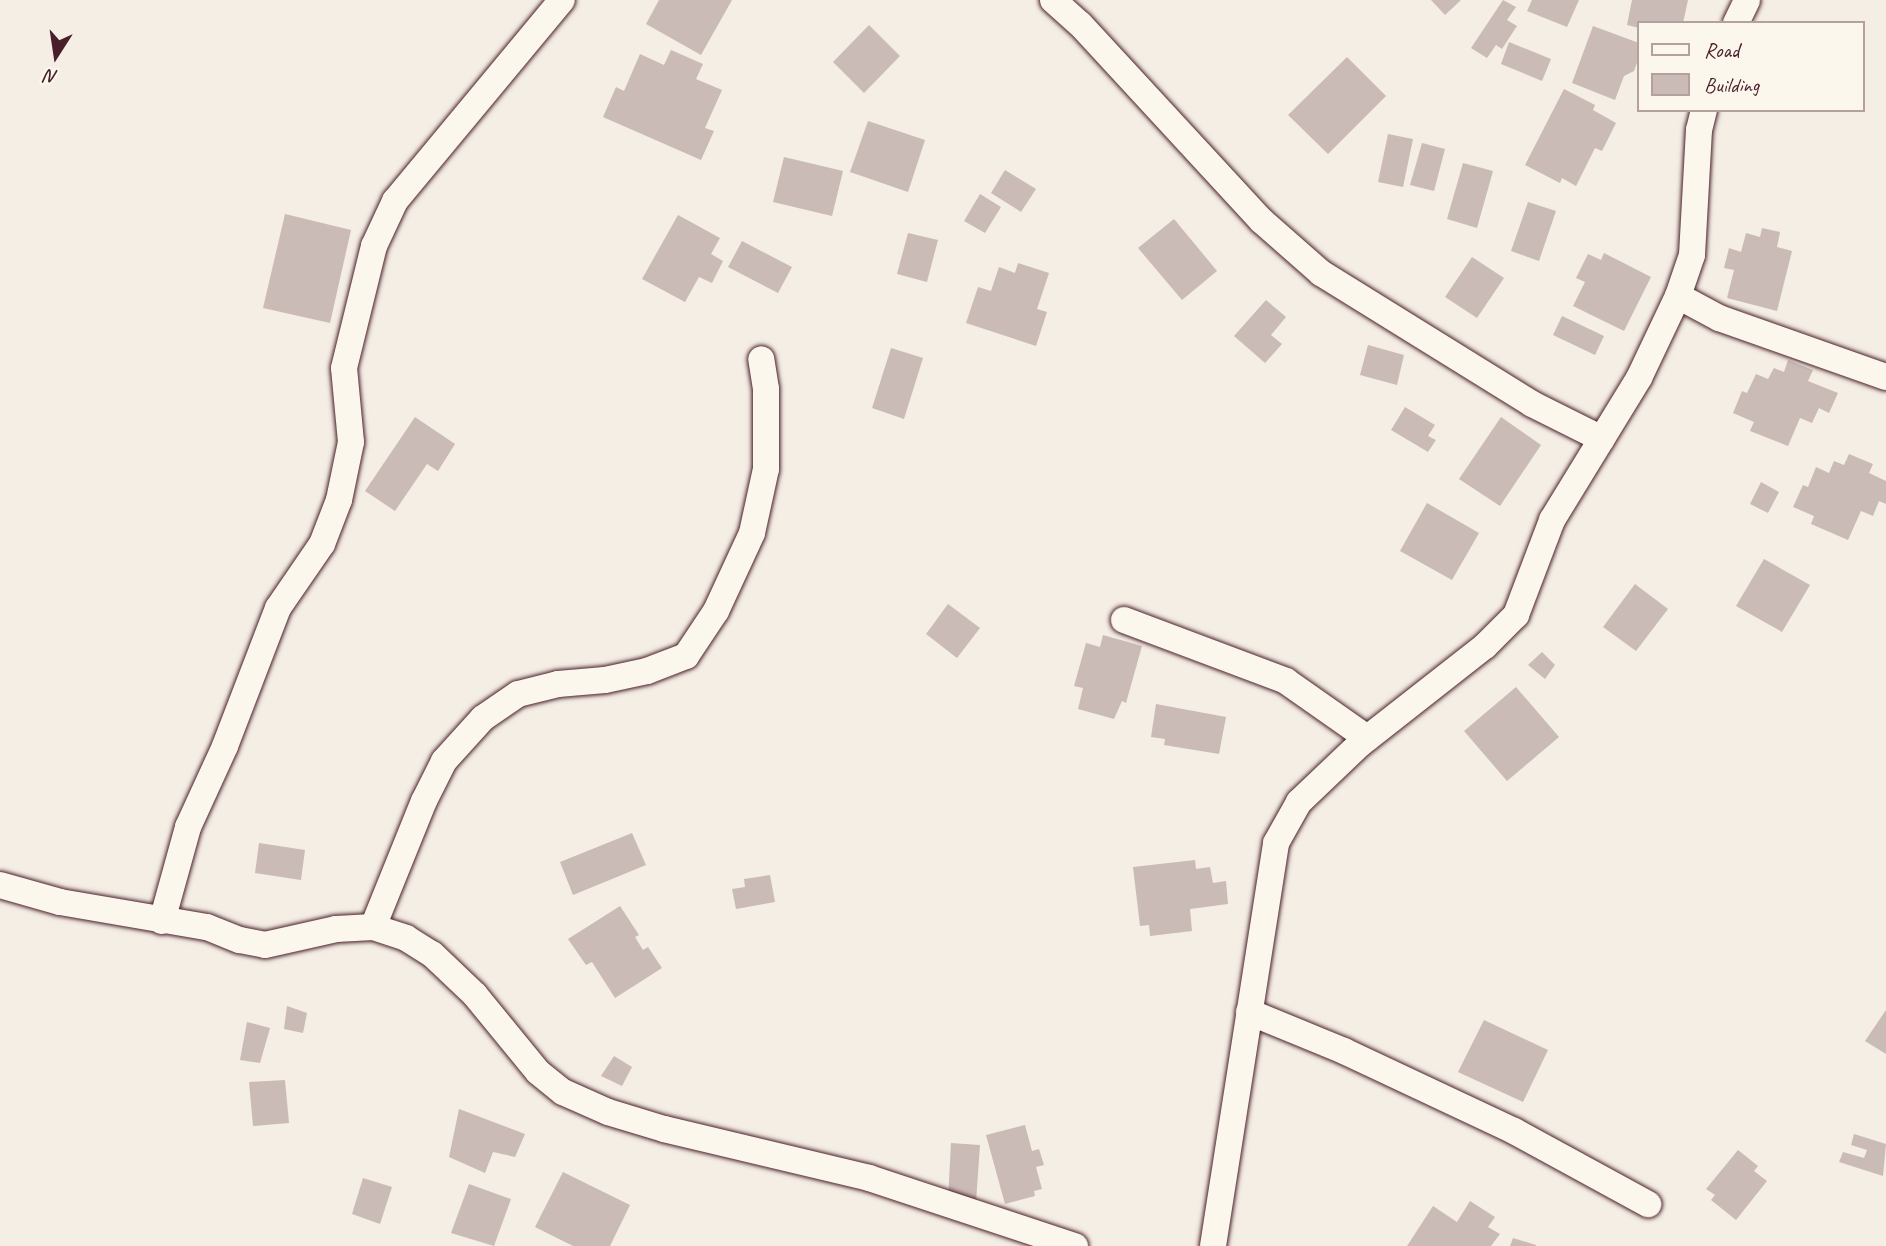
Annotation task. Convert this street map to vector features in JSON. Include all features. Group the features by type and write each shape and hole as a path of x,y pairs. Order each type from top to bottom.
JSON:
{"street":[{"path":"162,920 188,827 225,746 278,608 322,544 339,500 351,442 344,368 374,246 395,201 562,0"},
{"path":"1053,0 1080,24 1262,221 1321,273 1532,404 1602,439"},
{"path":"1738,21 1747,0"},
{"path":"1213,1246 1276,843 1299,802 1367,738 1505,630 1524,600 1548,528 1570,486 1639,378 1678,296 1692,255 1699,130 1704,112"},
{"path":"1678,296 1719,318 1886,377"},
{"path":"373,928 424,801 444,761 483,718 518,694 558,684 605,680 647,671 686,656 716,611 752,533 766,469 766,389 761,359"},
{"path":"1124,620 1286,681 1367,738"},
{"path":"0,886 60,902 207,927 265,945 336,929 373,928 406,938 432,954 475,995 538,1072 563,1092 608,1112 869,1178 1075,1246"},
{"path":"1249,1012 1344,1051 1514,1131 1648,1204"}],"building":[{"path":"659,0 732,0 701,55 646,24"},
{"path":"1431,0 1461,0 1445,15"},
{"path":"1503,0 1516,7 1507,20 1517,26 1502,49 1496,45 1487,58 1471,48"},
{"path":"1532,0 1579,0 1567,27 1527,11"},
{"path":"1632,0 1688,0 1683,21 1638,21 1638,28 1627,25"},
{"path":"869,25 900,56 864,93 833,62"},
{"path":"1593,26 1638,43 1638,60 1634,71 1624,76 1615,100 1572,83"},
{"path":"1509,42 1551,59 1542,81 1501,64"},
{"path":"671,50 703,64 696,79 722,90 705,128 714,131 701,160 603,117 616,87 624,91 640,54 664,65"},
{"path":"1347,57 1386,96 1328,154 1288,115"},
{"path":"1564,89 1595,105 1593,110 1616,123 1602,151 1595,148 1576,186 1562,178 1560,183 1525,165"},
{"path":"868,121 925,140 908,192 850,172"},
{"path":"1388,134 1413,139 1403,187 1378,182"},
{"path":"1422,143 1445,149 1434,191 1410,185"},
{"path":"784,157 843,171 832,216 773,202"},
{"path":"1463,163 1493,171 1477,228 1447,219"},
{"path":"1005,170 1036,189 1021,212 991,193"},
{"path":"980,194 1001,207 985,233 964,221"},
{"path":"1528,202 1556,211 1539,261 1511,251"},
{"path":"285,214 351,230 330,323 263,308"},
{"path":"678,215 720,238 711,254 723,261 712,283 699,277 685,302 642,279"},
{"path":"1174,219 1217,271 1182,300 1138,248"},
{"path":"1762,228 1780,232 1777,247 1792,251 1777,311 1727,298 1734,270 1724,268 1729,248 1741,252 1746,233 1760,237"},
{"path":"908,233 938,240 927,282 897,274"},
{"path":"742,241 792,267 778,293 728,267"},
{"path":"1604,253 1651,277 1624,331 1573,306 1585,282 1576,278 1588,254 1601,260"},
{"path":"1472,257 1504,278 1477,318 1445,297"},
{"path":"1018,263 1049,273 1037,309 1047,312 1036,346 966,323 978,287 991,291 999,267 1015,273"},
{"path":"1266,300 1286,317 1271,335 1282,344 1265,363 1234,336"},
{"path":"1562,316 1604,336 1595,355 1553,335"},
{"path":"1368,345 1404,355 1397,385 1360,375"},
{"path":"891,348 923,358 904,419 872,408"},
{"path":"1788,360 1813,370 1808,381 1838,393 1829,413 1819,408 1812,423 1800,418 1788,446 1750,431 1754,422 1733,413 1742,391 1747,393 1756,374 1768,379 1774,368 1784,372"},
{"path":"1405,407 1435,425 1428,436 1436,440 1428,452 1391,430"},
{"path":"415,417 455,444 438,471 427,464 395,511 365,491"},
{"path":"1501,417 1541,445 1500,506 1459,479"},
{"path":"1849,454 1873,464 1869,473 1886,481 1886,504 1879,501 1873,516 1861,511 1848,540 1811,524 1814,516 1793,507 1803,485 1808,487 1816,467 1829,473 1834,461 1844,465"},
{"path":"1761,482 1779,492 1768,513 1750,504"},
{"path":"1427,503 1479,533 1452,580 1400,551"},
{"path":"1764,559 1810,585 1782,632 1736,606"},
{"path":"1635,584 1668,609 1636,651 1603,627"},
{"path":"948,604 980,628 957,658 926,634"},
{"path":"1103,635 1142,646 1126,703 1122,701 1114,719 1078,709 1083,688 1074,686 1086,643 1100,647"},
{"path":"1542,652 1555,665 1545,679 1528,665"},
{"path":"1516,687 1559,737 1507,781 1464,731"},
{"path":"1156,704 1226,717 1219,754 1164,745 1165,739 1151,737"},
{"path":"632,833 646,865 573,895 560,862"},
{"path":"259,843 305,850 301,880 255,873"},
{"path":"1195,860 1196,869 1210,867 1213,883 1226,881 1228,904 1190,909 1192,931 1150,936 1149,925 1140,926 1133,867"},
{"path":"770,875 775,902 736,909 732,889 745,887 744,879"},
{"path":"620,906 639,935 635,937 643,950 648,947 662,968 615,998 592,962 586,965 568,939"},
{"path":"287,1006 307,1013 303,1033 284,1029"},
{"path":"1886,1010 1886,1054 1865,1041"},
{"path":"1484,1020 1548,1050 1523,1102 1458,1072"},
{"path":"247,1022 270,1028 260,1063 240,1060"},
{"path":"614,1056 632,1067 622,1086 601,1076"},
{"path":"285,1080 289,1123 253,1126 249,1082"},
{"path":"459,1109 525,1134 515,1157 493,1152 485,1173 449,1157"},
{"path":"1025,1125 1032,1151 1039,1149 1044,1165 1036,1167 1042,1189 1034,1191 1035,1196 1005,1204 986,1135"},
{"path":"1854,1134 1886,1144 1883,1176 1839,1162 1843,1152 1864,1158 1867,1150 1851,1145"},
{"path":"951,1143 980,1145 976,1202 948,1200"},
{"path":"1738,1150 1758,1166 1754,1171 1767,1181 1736,1220 1711,1200 1715,1195 1706,1189"},
{"path":"563,1172 630,1205 610,1246 573,1246 535,1227"},
{"path":"363,1178 392,1187 380,1224 352,1214"},
{"path":"469,1184 511,1199 494,1246 451,1233"},
{"path":"1470,1201 1495,1217 1488,1227 1500,1234 1491,1246 1407,1246 1433,1206 1457,1222"},
{"path":"1513,1238 1536,1245 1536,1246 1510,1246"}]}
